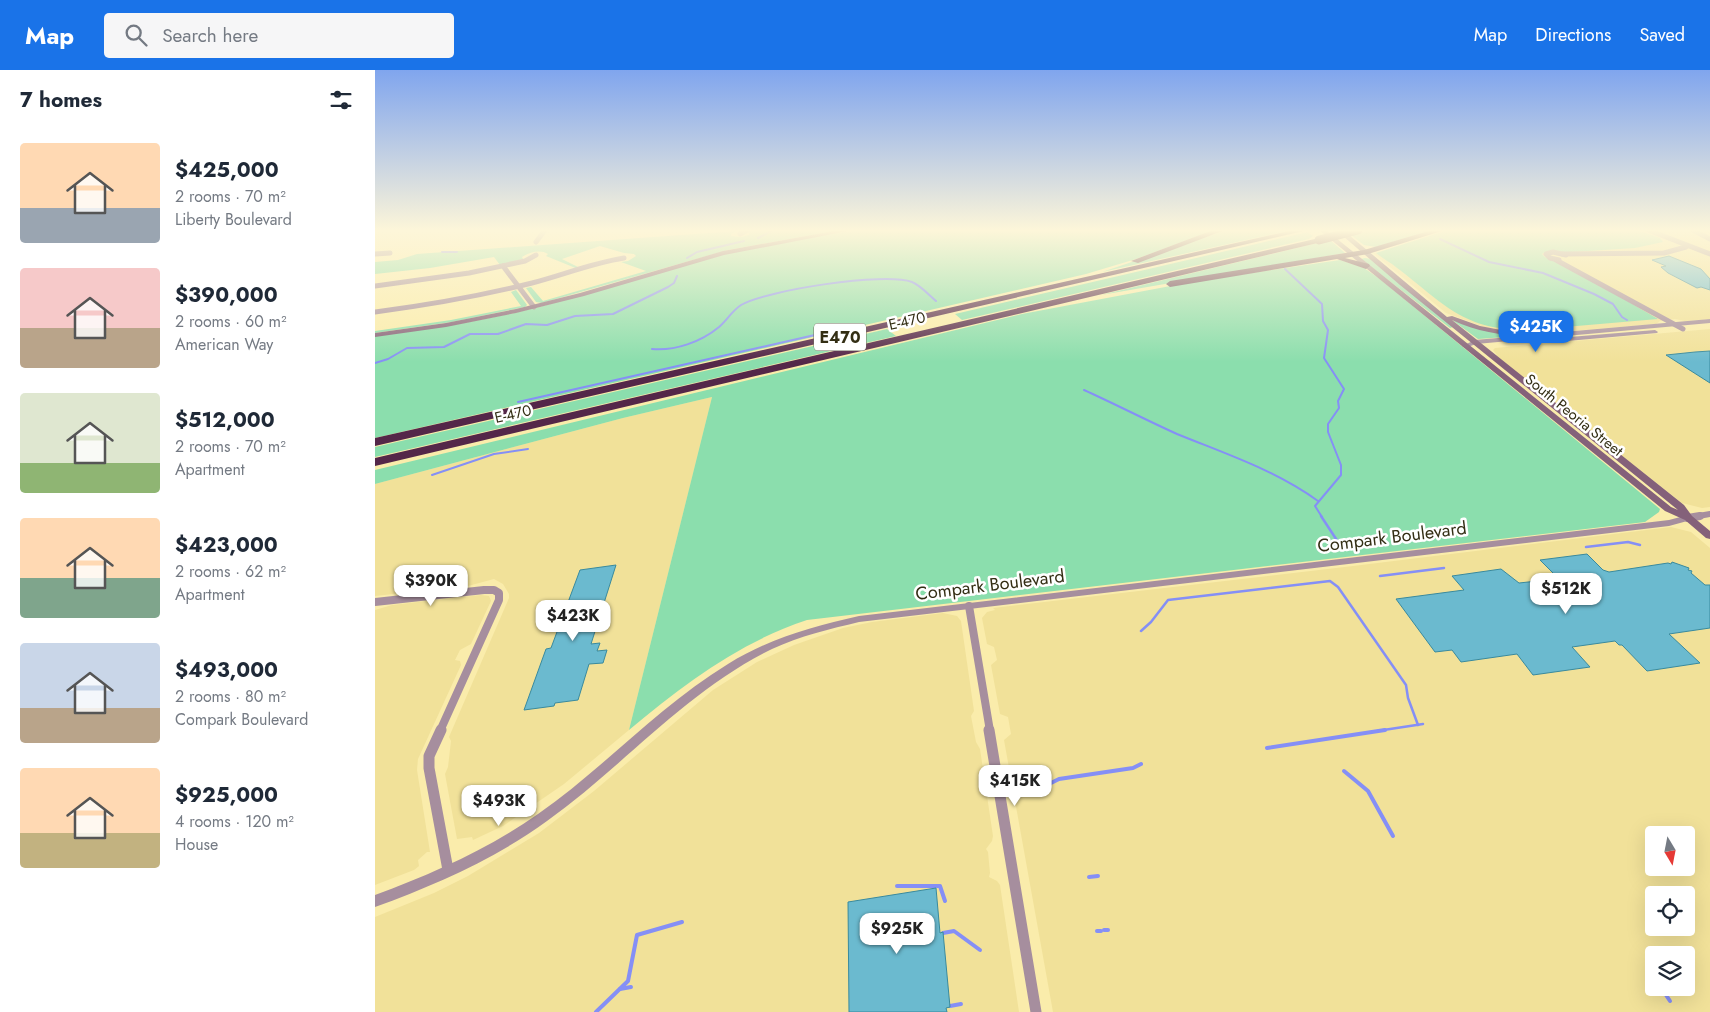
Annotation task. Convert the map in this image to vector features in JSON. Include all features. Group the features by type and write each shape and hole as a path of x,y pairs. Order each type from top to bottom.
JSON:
{"highway":[{"path":"958,309 1088,274"},
{"name":"E-470","path":"375,442 1111,274"},
{"name":"E-470","path":"375,462 1175,274"},
{"path":"992,317 1227,274"}],"main road":[{"path":"375,335 453,324 534,307 651,274"},
{"name":"South Peoria Street","path":"1376,274 1668,509 1688,518 1710,536"},
{"name":"South Peoria Street","path":"1391,274 1681,507 1688,518"},
{"path":"1426,304 1457,320 1487,330 1515,334 1557,334"}],"street":[{"path":"375,286 462,274"},
{"path":"509,274 534,307"},
{"path":"375,312 455,300 519,287 563,274"},
{"path":"1581,274 1663,320 1683,329"},
{"path":"1591,274 1671,319 1675,324"},
{"path":"1478,345 1557,334 1710,321"},
{"path":"1465,346 1710,327"},
{"path":"1688,518 1710,514"},
{"name":"Compark Boulevard","path":"375,901 448,870 502,842 547,813 691,693 722,671 758,651 799,633 859,619 1669,523 1688,518"},
{"path":"375,602 484,590 497,591 499,593 499,600 429,756 429,768 448,870"},
{"path":"969,606 1036,1012"}],"shaded area":[{"path":"1399,274 1710,274 1710,319 1685,321 1675,319 1660,321 1656,324 1535,334 1492,330 1446,313"},
{"path":"1710,329 1710,507 1702,508 1682,503 1496,356 1493,350 1495,348"},
{"path":"712,397 629,730 564,784 503,826 473,840 472,837 457,839 445,774 448,767 451,741 449,737 509,598 509,594 503,584 494,579 468,586 375,596 375,484 623,418"},
{"path":"1671,527 1691,532 1710,548 1710,1012 1053,1012 1004,740 1011,734 1008,717 1000,714 991,665 997,660 994,647 987,644 982,618 987,612 995,610 993,608"},
{"path":"481,595 489,596 491,601 471,644 460,650 455,660 460,661 461,665 418,759 417,770 430,852 427,852 418,860 419,866 414,870 375,885 375,610 392,605"},
{"path":"943,613 957,616 961,621 974,711 971,716 976,742 980,749 993,836 986,849 988,852 989,877 1000,885 1019,1012 375,1012 375,917 434,893 468,876 539,833 594,791 713,690 757,662 794,645 843,628 872,622"}],"green space":[{"path":"636,274 644,274 542,303 536,302 526,288 531,287 543,301"},
{"path":"653,274 1086,274 375,438 375,336 447,326 500,316"},
{"path":"1127,274 1159,274 962,320 955,314"},
{"path":"1189,274 1223,274 1101,295"},
{"path":"1245,274 1373,274 1660,509 1659,512 1645,522 807,620 758,640 713,666 629,730 712,397 623,418 375,484 375,470 1022,314 1197,281"},
{"path":"1380,274 1389,274 1453,327 1450,328"},
{"path":"1405,274 1581,274 1658,319 1530,330 1506,329 1469,319 1439,301"},
{"path":"516,290 527,305 525,307 452,322 375,333 375,331 451,320 521,306 511,292"},
{"path":"1452,320 1498,333 1520,336 1478,339"},
{"path":"887,329 896,336 375,457 375,447"}],"building":[{"path":"1670,274 1705,274 1710,279 1710,290 1701,287 1697,288"},
{"path":"1710,351 1710,383 1666,355 1695,352"},
{"path":"1587,554 1603,570 1609,572 1671,564 1672,562 1689,568 1688,570 1692,571 1691,573 1705,585 1710,585 1710,628 1669,634 1700,663 1647,671 1622,645 1615,641 1572,647 1590,667 1533,675 1517,654 1461,662 1452,650 1435,652 1396,599 1464,590 1452,576 1501,569 1519,583 1556,579 1553,576 1555,575 1540,560"},
{"path":"616,565 591,644 600,643 597,651 607,650 603,663 589,664 578,700 555,703 554,706 524,710 546,649 551,648 580,570"},
{"path":"936,888 940,933 943,932 950,1007 946,1008 947,1012 849,1012 848,902"}],"waterway":[{"path":"1290,274 1322,304 1323,321 1328,330 1324,358 1344,389 1338,401 1339,408 1328,424 1328,432 1341,465 1341,475 1315,506 1322,517"},
{"path":"1545,274 1613,304 1622,317 1627,320"},
{"path":"375,363 388,359 407,348 444,347 470,334 498,334 526,324 547,325 575,316 613,314 668,287 674,283 677,276"},
{"path":"652,349 670,349 696,341 719,327 741,305 755,299 799,288 852,281 898,280 915,283 936,301"},
{"path":"518,402 828,332"},
{"path":"1084,390 1177,434 1267,471 1318,501"},
{"path":"432,475 494,454 528,449"},
{"path":"1321,516 1340,545"},
{"path":"1586,547 1628,542 1640,545"},
{"path":"1380,576 1444,568"},
{"path":"1141,631 1151,622 1168,600 1330,581 1338,587 1406,685 1408,698 1418,725"},
{"path":"1418,725 1423,724"},
{"path":"1377,731 1418,725"},
{"path":"1267,748 1385,730"},
{"path":"1047,785 1059,779 1133,768 1141,764"},
{"path":"1344,771 1368,791 1393,836"},
{"path":"1089,877 1098,876"},
{"path":"897,886 940,886 945,901"},
{"path":"596,1012 628,981 637,935 682,922"},
{"path":"943,933 954,931 980,950"},
{"path":"620,989 631,987"},
{"path":"1667,996 1670,1001"},
{"path":"950,1006 961,1004"}]}
